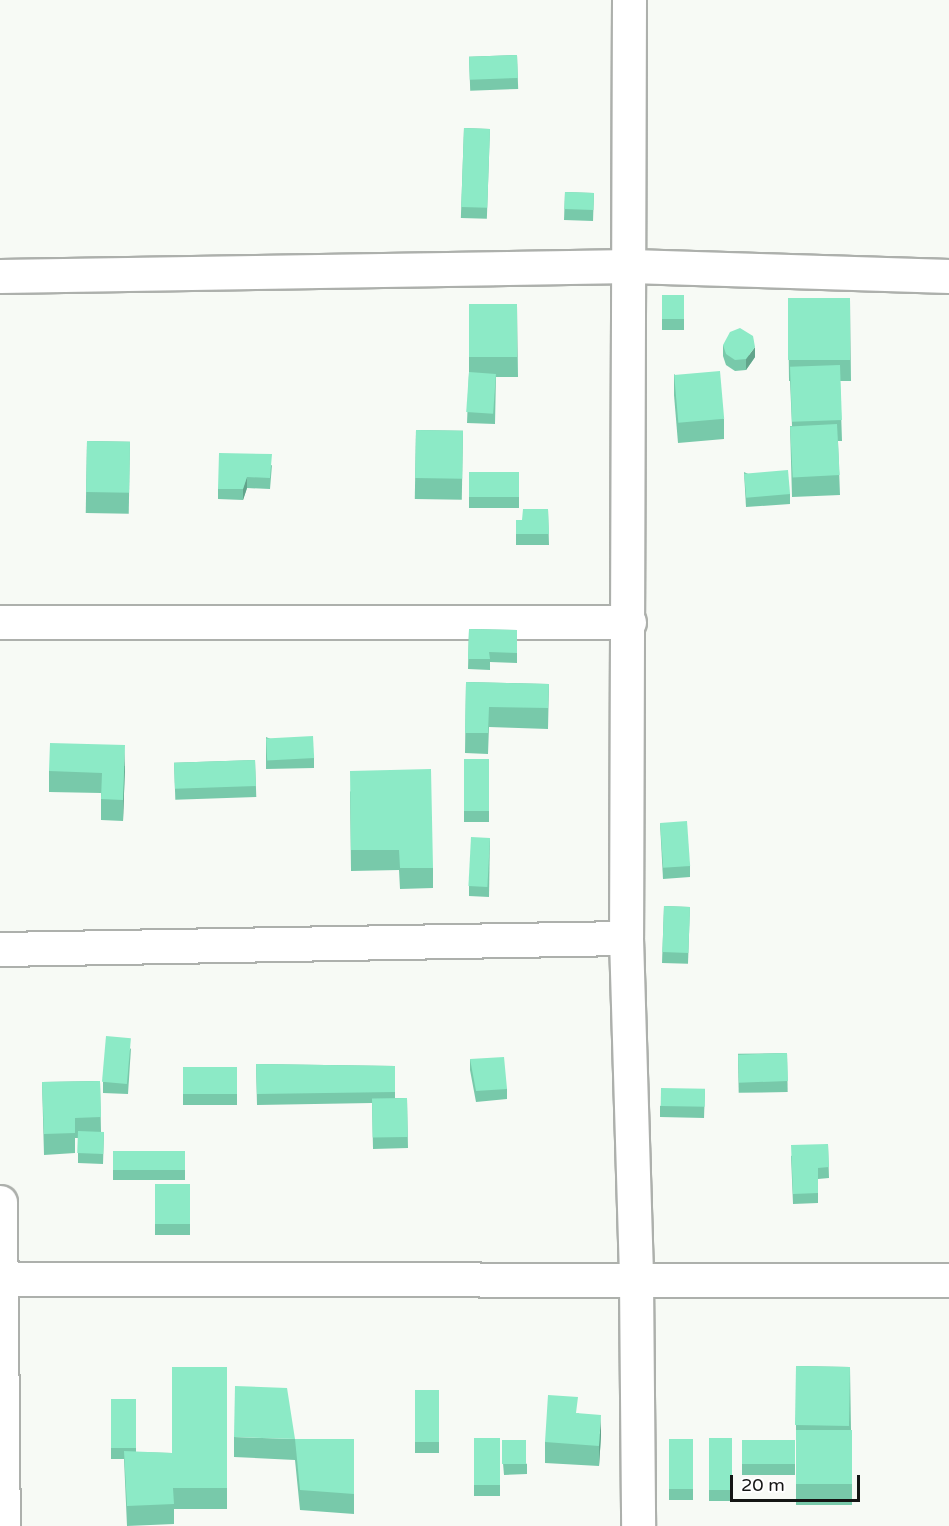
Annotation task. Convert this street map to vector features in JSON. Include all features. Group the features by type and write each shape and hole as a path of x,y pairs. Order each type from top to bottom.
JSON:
{"street":[{"path":"629,0 631,266 626,938 636,1280 638,1526"},
{"path":"0,276 631,266 949,276"},
{"path":"0,622 628,622"},
{"path":"0,949 626,938"},
{"path":"0,1202 3,1526"},
{"path":"1,1279 949,1280"}],"building":[{"path":"517,55 518,78 470,80 469,57"},
{"path":"464,128 490,129 487,208 461,207"},
{"path":"565,192 594,193 593,210 564,209"},
{"path":"662,295 684,295 684,319 662,319"},
{"path":"788,298 850,298 850,360 788,360"},
{"path":"469,304 517,304 517,357 469,357"},
{"path":"740,328 753,336 755,347 746,359 735,360 726,354 723,345 730,332"},
{"path":"840,365 842,420 792,422 790,367"},
{"path":"720,371 724,419 678,423 674,375"},
{"path":"469,372 496,374 493,414 466,412"},
{"path":"837,424 840,475 793,477 790,426"},
{"path":"416,430 463,431 462,479 415,478"},
{"path":"87,441 130,442 129,493 86,492"},
{"path":"219,453 272,454 270,478 247,477 243,489 218,489"},
{"path":"788,470 790,494 746,498 744,474"},
{"path":"469,472 519,472 519,497 469,497"},
{"path":"523,509 548,509 549,534 516,534 516,520 522,520"},
{"path":"469,629 517,630 517,653 489,652 490,659 468,659"},
{"path":"466,682 549,684 548,708 489,707 488,733 465,733"},
{"path":"313,736 314,758 267,760 266,738"},
{"path":"50,743 125,745 123,800 101,799 102,773 49,771"},
{"path":"464,759 489,759 489,811 464,811"},
{"path":"255,760 256,786 175,789 174,763"},
{"path":"431,769 433,868 400,868 399,850 351,850 350,771"},
{"path":"687,821 690,866 663,868 660,823"},
{"path":"471,837 490,838 487,887 468,886"},
{"path":"664,906 690,907 688,953 662,952"},
{"path":"106,1036 131,1038 127,1084 102,1082"},
{"path":"787,1053 788,1081 739,1083 738,1055"},
{"path":"504,1057 507,1089 476,1091 470,1059"},
{"path":"256,1064 395,1066 395,1092 257,1094"},
{"path":"183,1067 237,1067 237,1094 183,1094"},
{"path":"100,1081 101,1117 75,1118 75,1133 44,1134 42,1082"},
{"path":"661,1088 705,1089 705,1107 661,1106"},
{"path":"407,1098 408,1137 373,1138 372,1099"},
{"path":"78,1131 104,1132 103,1154 77,1153"},
{"path":"828,1144 829,1167 818,1168 818,1193 793,1194 791,1145"},
{"path":"113,1151 185,1151 185,1170 113,1170"},
{"path":"155,1184 190,1184 190,1224 155,1224"},
{"path":"796,1366 850,1367 849,1426 795,1425"},
{"path":"172,1367 227,1367 227,1488 173,1488 174,1504 127,1506 124,1451 172,1453"},
{"path":"235,1386 287,1388 295,1439 234,1437"},
{"path":"415,1390 439,1390 439,1442 415,1442"},
{"path":"548,1395 578,1397 576,1413 601,1415 599,1446 545,1442"},
{"path":"111,1399 136,1399 136,1448 111,1448"},
{"path":"796,1430 852,1430 852,1484 796,1484"},
{"path":"474,1438 500,1438 500,1485 474,1485"},
{"path":"709,1438 732,1438 732,1490 709,1490"},
{"path":"295,1439 354,1439 354,1494 300,1490"},
{"path":"669,1439 693,1439 693,1489 669,1489"},
{"path":"502,1440 526,1440 526,1464 502,1464"},
{"path":"742,1440 795,1440 795,1464 742,1464"}]}
